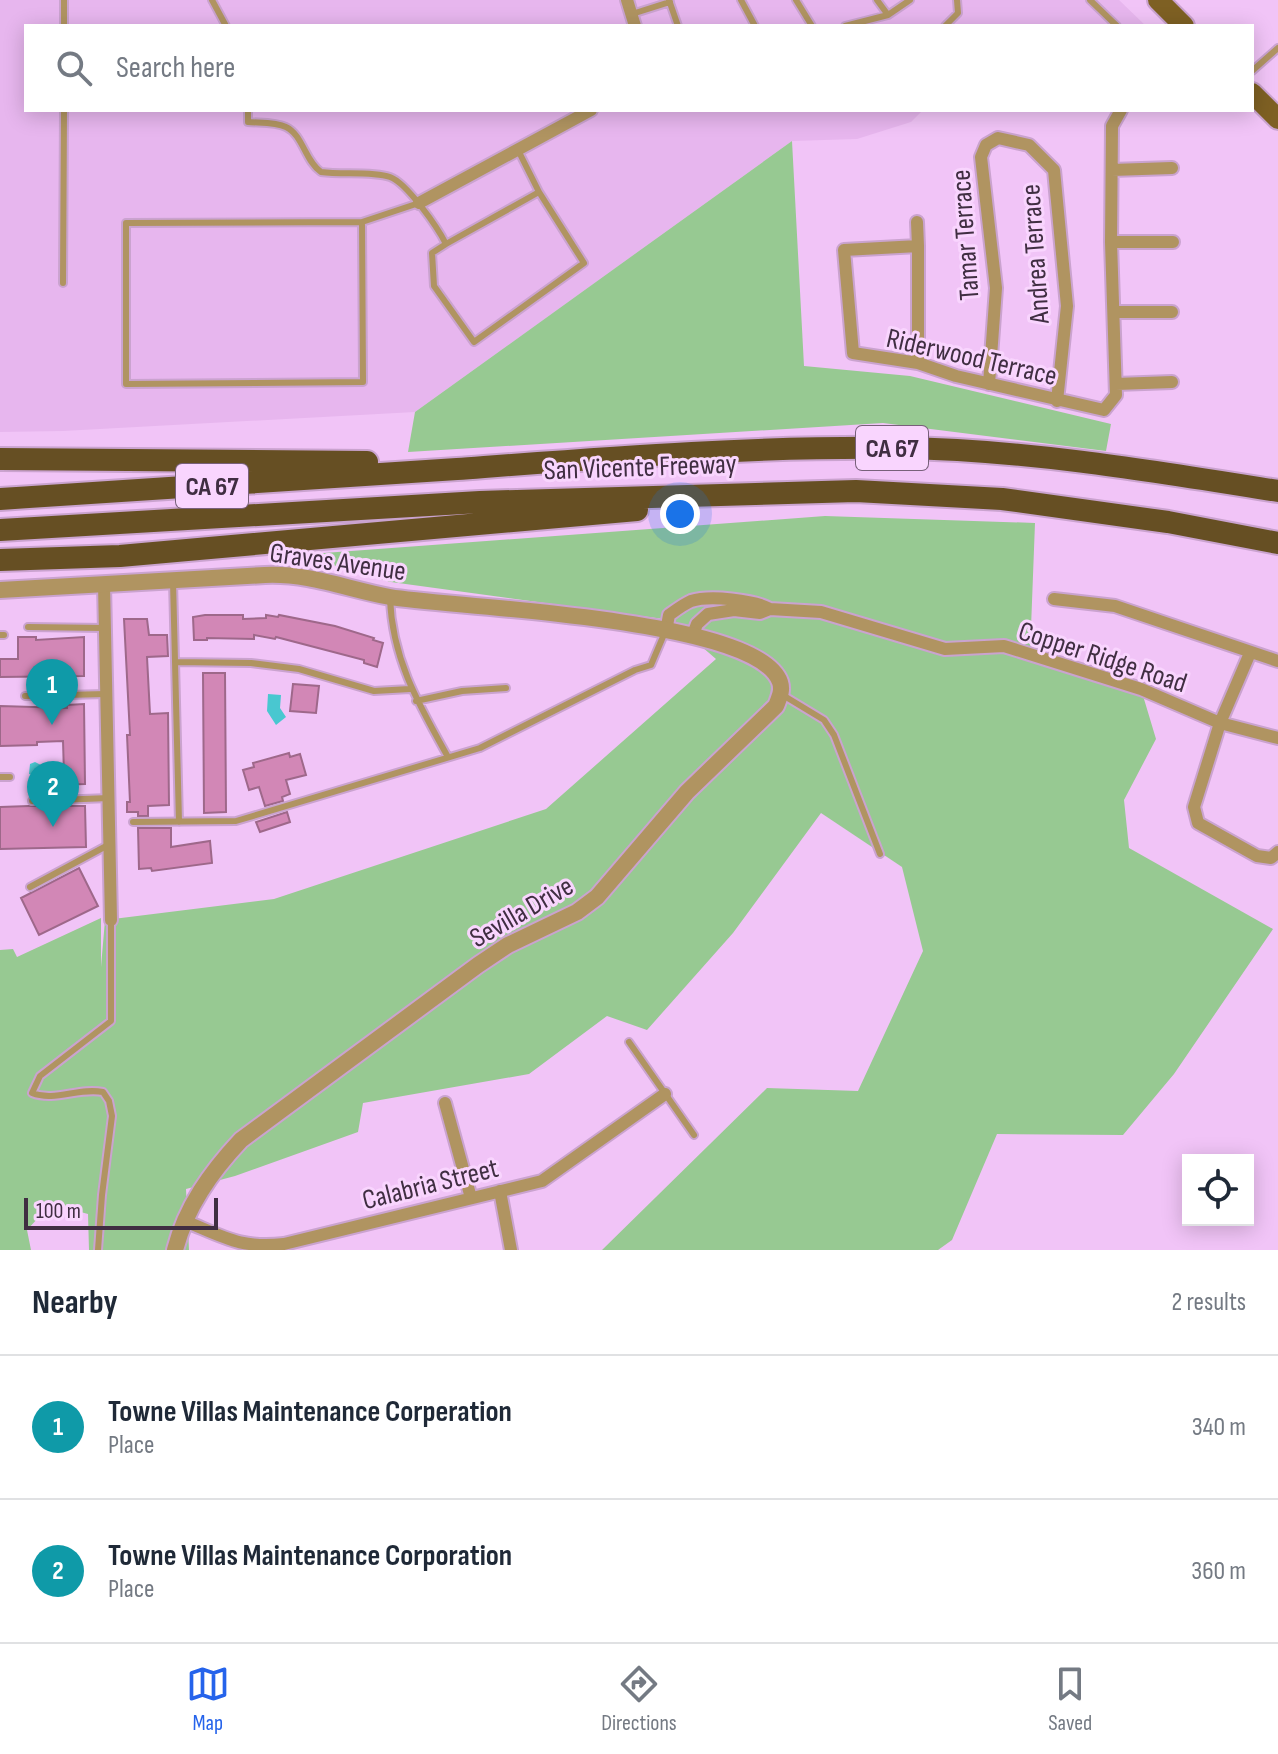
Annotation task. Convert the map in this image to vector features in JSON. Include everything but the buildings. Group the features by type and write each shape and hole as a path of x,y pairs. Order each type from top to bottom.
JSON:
{"highway":[{"name":"San Vicente Freeway","path":"0,499 677,453 902,448 1017,454 1107,463 1278,491"},
{"path":"0,459 369,462 423,471"},
{"path":"0,560 120,556 856,491"},
{"name":"San Vicente Freeway","path":"0,530 480,502 856,491 1002,499 1168,522 1278,543"}],"main road":[{"path":"1158,0 1182,24"},
{"path":"1254,95 1278,119"}],"street":[{"path":"627,0 633,20"},
{"path":"419,203 587,112"},
{"path":"1120,112 1112,126 1111,242 1116,384 1172,382"},
{"name":"Tamar Terrace","path":"989,384 996,288 981,157 986,145 998,138"},
{"name":"Andrea Terrace","path":"998,138 1029,145 1054,170 1067,306 1057,401"},
{"path":"1112,170 1172,168"},
{"path":"917,222 918,363"},
{"path":"1111,242 1173,242"},
{"name":"Riderwood Terrace","path":"918,246 844,250 853,353 918,363 989,384 1104,410 1116,395 1116,384"},
{"path":"1114,312 1172,312"},
{"name":"Graves Avenue","path":"0,590 281,574 333,582 390,597 585,617 666,631"},
{"path":"104,584 111,920"},
{"path":"1054,599 1115,606 1278,661"},
{"name":"Copper Ridge Road","path":"666,631 669,615 690,601 759,603 770,609"},
{"name":"Copper Ridge Road","path":"692,637 697,624 708,614 734,610 760,613 770,609 821,612 945,649 1004,646 1141,689 1220,723 1278,738"},
{"path":"666,631 727,646 752,657 780,682 781,694"},
{"path":"1250,653 1220,723 1194,807 1198,823 1257,856 1271,858 1278,852"},
{"name":"Sevilla Drive","path":"175,1250 195,1199 241,1140 478,965 508,945 577,912 597,897 696,782 776,706 781,694"},
{"name":"Calabria Street","path":"185,1221 242,1245 285,1247 542,1181 665,1094"},
{"path":"445,1103 471,1198"},
{"path":"500,1191 511,1250"}],"lane":[{"path":"64,0 64,24"},
{"path":"212,0 225,24"},
{"path":"741,0 754,24"},
{"path":"796,0 811,24"},
{"path":"877,0 888,15"},
{"path":"853,24 888,15 910,0"},
{"path":"947,24 958,13 957,0"},
{"path":"1090,0 1115,24"},
{"path":"633,20 669,1 677,24"},
{"path":"1254,69 1278,48"},
{"path":"63,283 64,112"},
{"path":"248,112 248,122 285,126 294,132 313,167 321,172 392,177 419,203 446,244"},
{"path":"518,150 539,192 584,263 474,342 434,286 432,253 539,192"},
{"path":"362,222 363,382 126,384 126,223 362,222 419,203"},
{"path":"173,579 179,822"},
{"path":"390,597 391,625 410,689 448,757"},
{"path":"28,627 105,628"},
{"path":"133,822 236,821 480,748 635,670 651,665 666,631"},
{"path":"176,662 251,663 299,669 374,691 410,689"},
{"path":"416,701 462,691 506,688"},
{"path":"25,696 106,694"},
{"path":"781,694 824,720 834,735 880,854"},
{"path":"0,777 10,777"},
{"path":"32,801 109,798"},
{"path":"30,887 110,844"},
{"path":"98,1250 112,1116 109,1101 103,1092 88,1089 44,1098 32,1093 40,1076 111,1021 111,920"},
{"path":"629,1042 694,1135"}],"shaded area":[{"path":"0,0 1119,0 1144,24 24,24 24,112 921,112 911,122 857,139 792,141 415,412 0,432"},
{"path":"792,141 804,366 910,376 1111,424 1106,451 883,423 408,452 415,412"},
{"path":"825,516 1035,523 1030,654 1141,689 1156,739 1124,800 1129,848 1273,929 1174,1074 1123,1135 997,1134 952,1240 938,1250 602,1250 767,1088 858,1091 923,951 902,867 821,813 733,933 647,1030 607,1016 529,1074 363,1103 358,1132 235,1176 186,1189 189,1250 89,1250 88,1214 51,1204 27,1230 31,1250 0,1250 0,950 13,949 17,957 101,918 101,967 105,920 274,899 546,809 716,659 671,620 391,582 297,555"},
{"path":"268,694 281,695 280,708 286,717 276,725 267,711"},
{"path":"35,762 41,765 52,763 53,771 42,777 29,774 30,764"}],"place":[{"name":"Towne Villas Maintenance Corperation","path":"52,725"},
{"name":"Towne Villas Maintenance Corporation","path":"53,827"}]}
